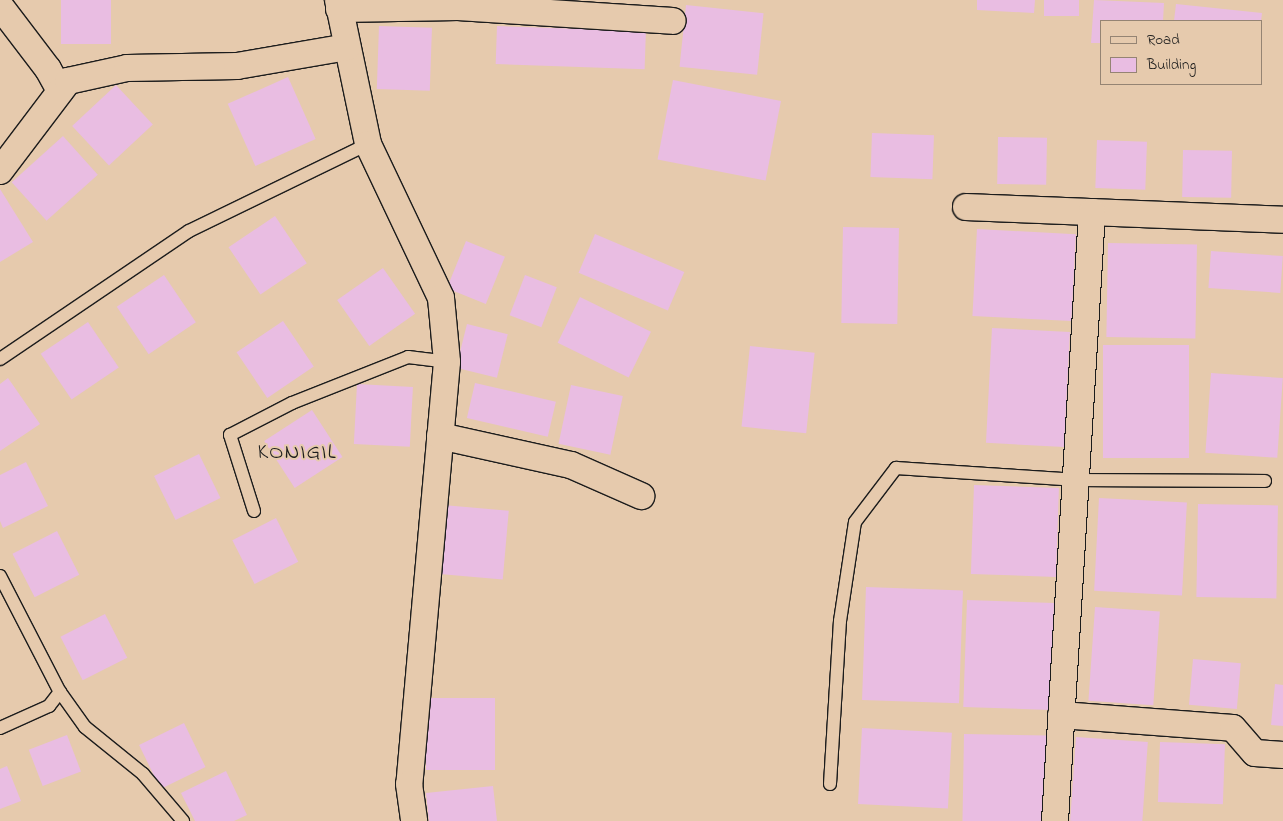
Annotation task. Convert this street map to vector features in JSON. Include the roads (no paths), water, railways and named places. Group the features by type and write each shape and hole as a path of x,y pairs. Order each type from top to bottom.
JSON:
{"street":[{"path":"414,821 409,784 447,362 441,298 368,144 338,4 458,7 673,21"},
{"path":"5,6 60,91"},
{"path":"0,171 68,81 127,68 237,66 347,47"},
{"path":"966,207 1283,220"},
{"path":"1055,821 1078,480 1092,212"},
{"path":"440,436 571,465 641,496"},
{"path":"1061,715 1234,728 1255,753 1283,755"}],"lane":[{"path":"0,359 189,231 368,144"},
{"path":"254,511 230,435 292,403 408,357 447,362"},
{"path":"830,784 840,621 855,522 896,468 1078,480 1265,481"},
{"path":"2,584 60,692 85,727 143,774 183,821"},
{"path":"0,728 50,706 60,692"}],"district":[{"name":"KONIGIL","path":"297,454"}]}
